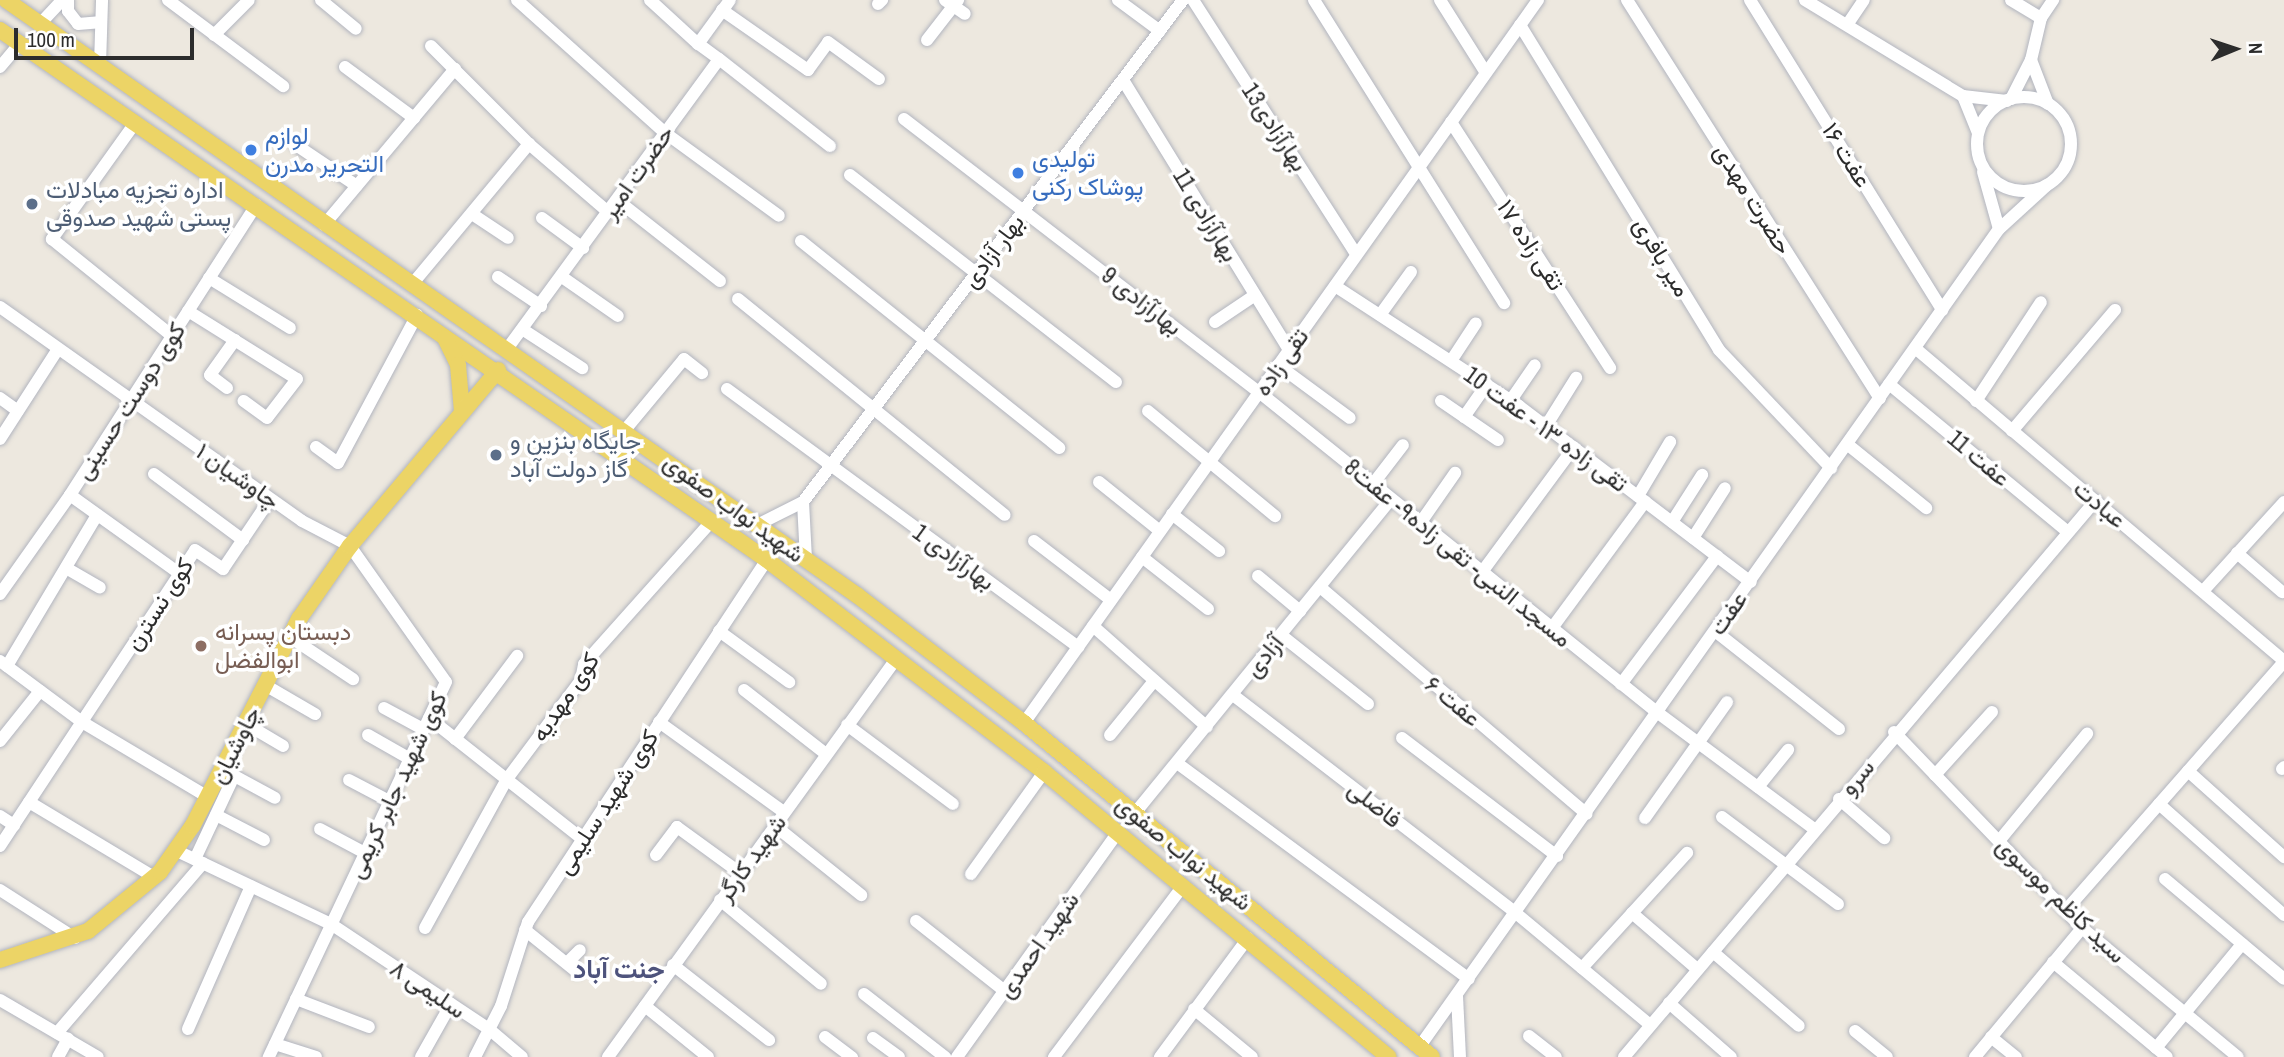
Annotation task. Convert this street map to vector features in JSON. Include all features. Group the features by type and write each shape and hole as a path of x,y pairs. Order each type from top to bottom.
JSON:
{"main road":[{"name":"شهید نواب صفوی","path":"6,0 208,140 324,225 414,282 806,559 1024,723 1426,1052"},
{"name":"شهید نواب صفوی","path":"0,30 498,370 767,560 1044,772 1389,1057"},
{"path":"193,162 208,140"},
{"path":"439,330 458,365 462,412"},
{"name":"چاوشیان","path":"0,960 75,938 123,906 154,877 175,850 208,797 229,773 246,724 290,637 350,546 498,370"}],"street":[{"path":"40,25 62,0"},
{"path":"68,0 68,11 78,24 99,22"},
{"path":"100,65 99,22 102,0"},
{"path":"169,0 283,86"},
{"path":"214,35 248,0"},
{"path":"321,0 356,29"},
{"path":"517,0 664,132 779,216"},
{"path":"650,0 698,44 830,146"},
{"path":"1118,0 1160,31"},
{"name":"بهار آزادی","path":"757,525 803,502 1183,0"},
{"name":"بهارآزادی13","path":"1193,0 1356,254"},
{"path":"1314,0 1504,303"},
{"path":"1440,0 1486,73"},
{"name":"تقی زاده","path":"1024,723 1538,0"},
{"name":"حضرت مهدی","path":"1627,0 1880,398"},
{"name":"عفت ۱۶","path":"1751,0 1942,310"},
{"path":"1805,0 1963,96 2009,100 2030,98 2048,104 2063,118 2071,146 2061,173 2046,186 2008,188 1989,176 1981,162"},
{"path":"1847,25 1864,0"},
{"path":"2011,0 2041,19"},
{"path":"1978,133 1989,112 2009,100 2031,60 2041,19 2053,0"},
{"path":"927,40 953,2 965,14"},
{"path":"698,44 726,5 808,70 828,43 878,79"},
{"name":"میر بافری","path":"1520,24 1719,350 1830,468"},
{"path":"0,67 19,44"},
{"path":"431,46 529,144 608,212"},
{"name":"حضرت امیر","path":"507,349 719,59"},
{"path":"2031,60 2048,104"},
{"path":"345,68 414,118"},
{"path":"324,225 454,69"},
{"name":"بهارآزادی 11","path":"1123,80 1289,350"},
{"path":"1963,96 1978,133 1981,162 1998,229"},
{"name":"بهارآزادی 9","path":"904,119 1259,392"},
{"name":"تقی زاده ۱۷","path":"1451,122 1611,369"},
{"path":"135,123 52,239 172,336"},
{"path":"414,282 529,144"},
{"path":"296,145 357,186"},
{"path":"850,175 1116,382"},
{"name":"عفت","path":"1426,1052 1457,996 1998,229 2046,186"},
{"path":"617,200 720,281"},
{"name":"کوی دوست حسینی","path":"0,594 70,495 256,205"},
{"path":"471,214 509,238"},
{"path":"542,218 583,247"},
{"path":"801,241 927,339 1059,449"},
{"path":"1380,315 1411,272"},
{"path":"498,277 541,306"},
{"path":"562,277 618,316"},
{"path":"209,278 290,328"},
{"name":"تقی زاده ۱۳ - عفت 10","path":"1335,286 1511,400 1751,582"},
{"path":"1215,322 1255,295"},
{"path":"738,299 872,411 1005,515"},
{"path":"1976,401 2041,302"},
{"name":"چاوشیان ۱","path":"0,307 270,499 350,546"},
{"path":"2012,430 2115,310"},
{"path":"188,311 297,379 267,418 244,401"},
{"path":"316,447 338,463 417,315"},
{"path":"1451,361 1476,323"},
{"path":"522,329 582,368"},
{"path":"227,388 211,375 235,340"},
{"name":"عبادت","path":"1914,348 2204,590 2284,662"},
{"path":"0,439 58,349"},
{"path":"625,430 684,359 702,373"},
{"path":"1278,365 1350,418"},
{"path":"1511,400 1535,365"},
{"path":"1546,426 1576,378"},
{"path":"1464,417 1487,384"},
{"name":"عفت 11","path":"1889,384 2068,532"},
{"name":"بهارآزادی 1","path":"727,389 1078,647"},
{"name":"مسجد النبی- تقی زاده۹- عفت8","path":"1259,392 1621,684 1814,829"},
{"path":"0,398 18,411"},
{"path":"1441,401 1498,440"},
{"path":"1148,411 1211,460 1275,516"},
{"path":"1552,628 1642,499 1670,442"},
{"path":"1847,444 1927,508"},
{"path":"1373,484 1403,445"},
{"path":"1482,572 1574,447"},
{"path":"1421,522 1455,473"},
{"path":"154,474 243,540"},
{"path":"1672,522 1702,475"},
{"path":"1099,482 1160,531"},
{"path":"1693,538 1725,488"},
{"path":"70,495 180,573"},
{"name":"کوی نسترن","path":"0,846 195,550 223,569 270,499"},
{"name":"آزادی","path":"1135,813 1391,499"},
{"name":"سرو","path":"1624,1057 1894,732 2095,501"},
{"path":"803,502 806,559"},
{"path":"2204,590 2284,502"},
{"path":"1172,514 1219,551"},
{"path":"97,515 3,664 82,722 208,797"},
{"name":"کوی مهدیه","path":"425,928 507,779 581,680 584,664 712,521"},
{"path":"1034,541 1111,600"},
{"name":"کوی شهید جابر کریمی","path":"269,1057 446,682 350,546"},
{"path":"2237,553 2282,592"},
{"path":"1621,684 1717,556"},
{"path":"1142,557 1208,609"},
{"name":"کوی شهید سلیمی","path":"475,1057 501,1006 525,930 582,839 767,560"},
{"path":"66,568 100,589"},
{"path":"1258,576 1300,611"},
{"name":"عفت ۶","path":"1320,587 1587,814"},
{"path":"1093,626 1207,727"},
{"path":"719,631 789,682"},
{"path":"1715,631 1839,729"},
{"path":"1281,635 1368,704"},
{"path":"290,637 353,679"},
{"path":"455,739 517,656"},
{"name":"شهید کارگر","path":"608,1057 895,660"},
{"path":"2066,910 2284,662"},
{"path":"1110,734 1154,681"},
{"path":"265,685 315,714"},
{"path":"744,690 826,754"},
{"path":"0,741 40,691"},
{"name":"فاضلی","path":"1233,695 1517,914 1650,1025"},
{"path":"1645,818 1727,702"},
{"path":"384,708 426,723 455,739 582,839"},
{"path":"1935,775 1993,712"},
{"path":"659,722 784,812"},
{"path":"246,724 283,746"},
{"path":"847,725 953,804"},
{"name":"سید کاظم موسوی","path":"1894,732 2082,928 2238,1057"},
{"path":"1999,841 2087,734"},
{"path":"368,735 410,759"},
{"path":"1402,738 1557,856"},
{"path":"1758,787 1788,750"},
{"path":"1177,763 1469,979"},
{"path":"2188,771 2284,857"},
{"path":"971,874 1044,772"},
{"path":"58,1057 62,1036 199,861 229,773 275,798"},
{"path":"349,780 390,801"},
{"path":"1839,799 1884,838"},
{"path":"29,802 154,877"},
{"path":"2159,804 2284,915"},
{"path":"216,815 264,840"},
{"path":"0,817 14,825"},
{"path":"1722,817 1787,863 1838,904"},
{"path":"774,825 861,895"},
{"path":"656,855 677,827 740,873"},
{"path":"320,829 365,853"},
{"name":"شهید احمدی","path":"957,1057 1118,832"},
{"name":"سلیمی ۸","path":"175,850 331,924 452,1004 522,1057"},
{"path":"1582,968 1687,853"},
{"path":"2165,879 2284,979"},
{"path":"188,1029 251,886"},
{"path":"1054,1057 1183,886"},
{"path":"0,890 75,938"},
{"path":"720,900 821,984"},
{"path":"1632,913 1697,969"},
{"path":"916,921 1006,992"},
{"path":"1975,1057 2082,928"},
{"path":"525,930 572,968 580,950"},
{"path":"1160,1057 1248,938"},
{"path":"2156,1048 2242,944"},
{"path":"1713,952 1799,1026"},
{"path":"2053,962 2167,1057"},
{"path":"673,965 769,1040"},
{"path":"864,994 946,1057"},
{"path":"1457,996 1460,1057"},
{"path":"296,999 369,1027"},
{"path":"0,1000 98,1057"},
{"path":"1669,1003 1731,1057"},
{"path":"421,1057 452,1004"},
{"path":"645,1006 708,1057"},
{"path":"1194,1009 1252,1057"},
{"path":"1855,1031 1887,1057"},
{"path":"1530,1036 1556,1057"},
{"path":"825,1037 852,1057"},
{"path":"1992,1037 2016,1057"},
{"path":"873,1038 900,1057"},
{"path":"275,1044 316,1057"}],"place":[{"name":"لوازم التحریر مدرن","path":"251,150"},
{"name":"تولیدی پوشاک رکنی","path":"1018,173"},
{"name":"اداره تجزیه مبادلات پستی شهید صدوقی","path":"32,204"},
{"name":"جایگاه بنزین و گاز دولت آباد","path":"496,455"},
{"name":"دبستان پسرانه ابوالفضل","path":"201,646"}],"district":[{"name":"جنت آباد","path":"619,969"}]}
